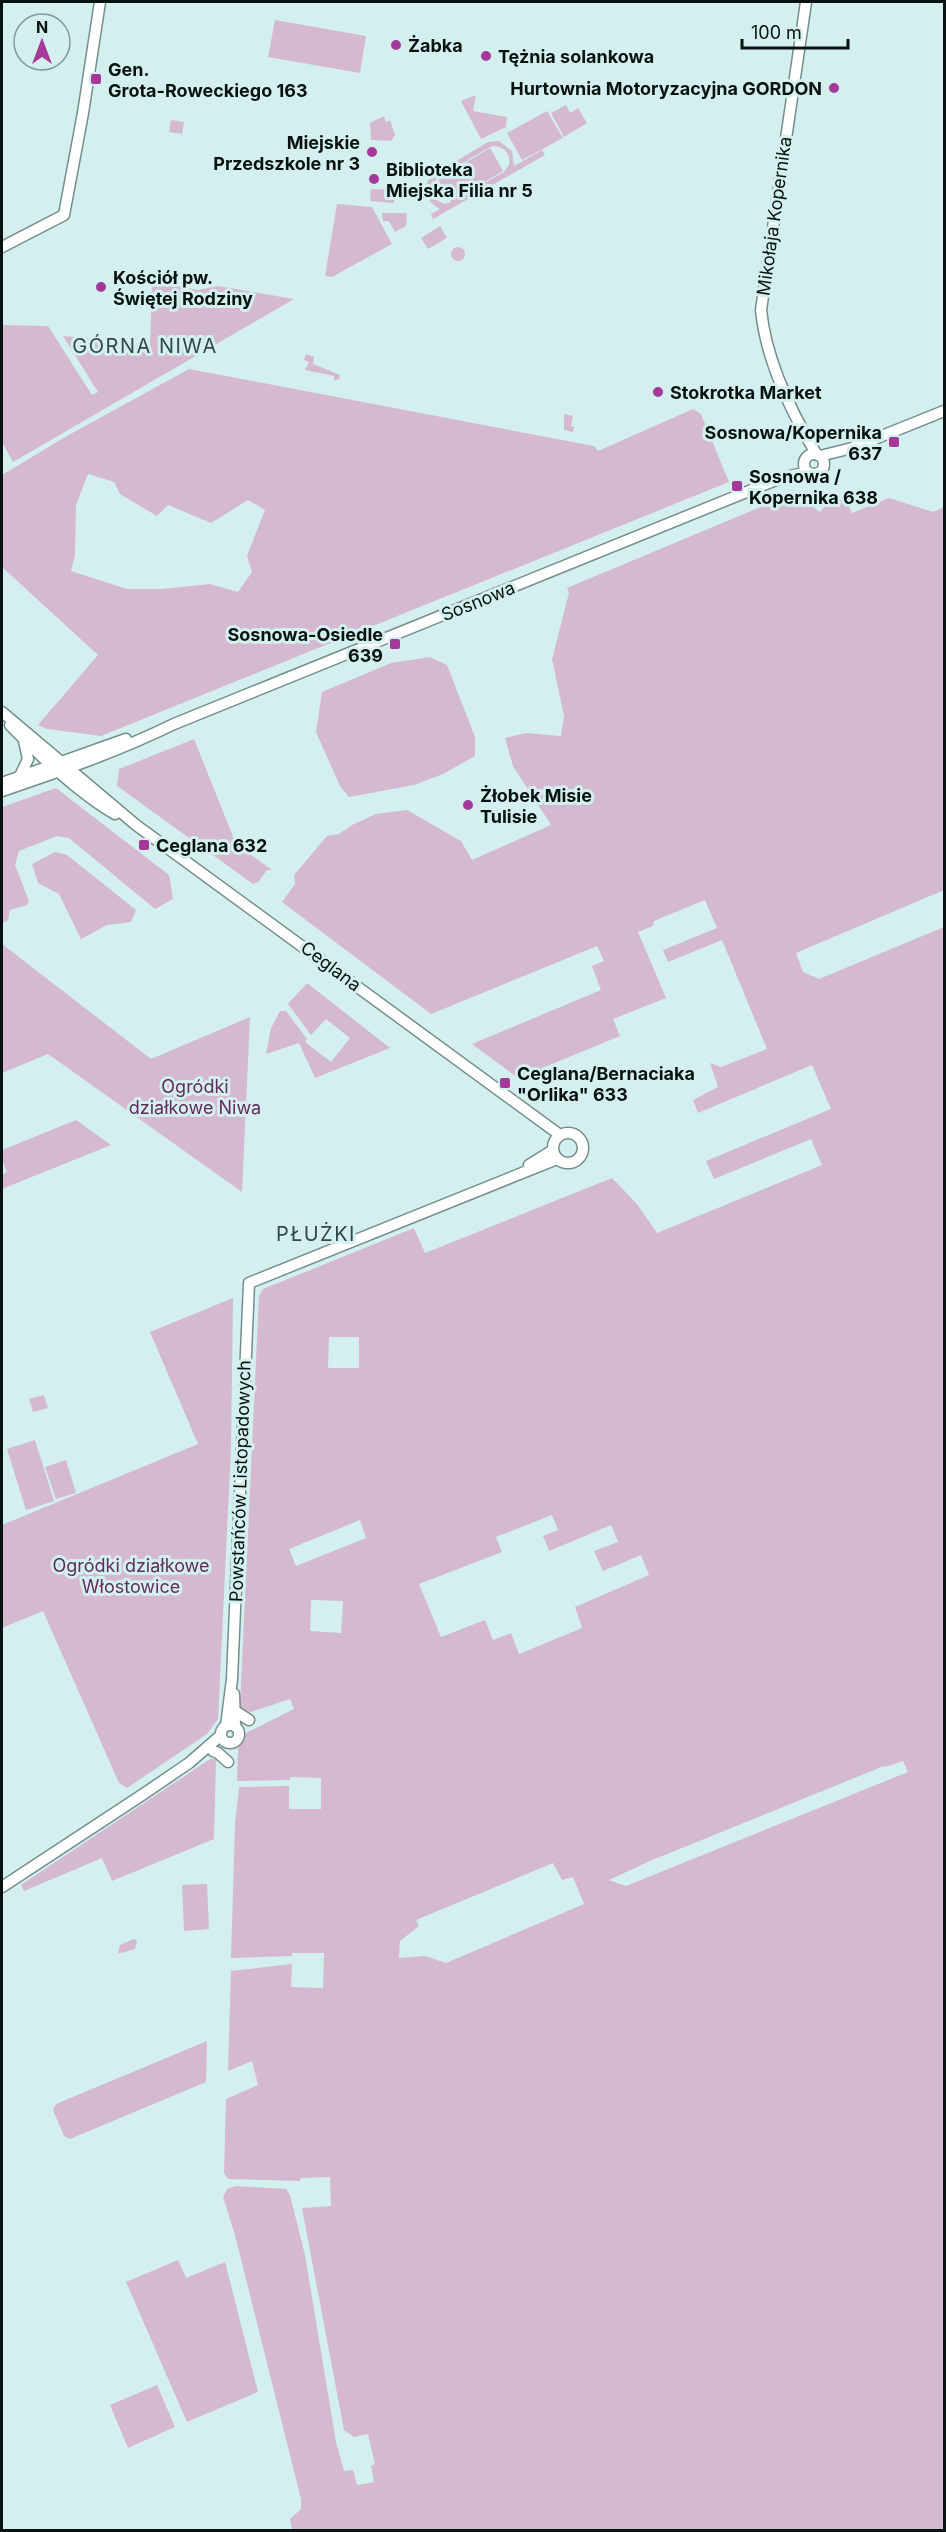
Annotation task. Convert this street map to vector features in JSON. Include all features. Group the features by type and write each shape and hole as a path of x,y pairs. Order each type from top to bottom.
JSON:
{"street":[{"path":"2,247 64,215 100,2"},
{"name":"Mikołaja Kopernika","path":"806,2 761,310 768,347 813,462"},
{"name":"Sosnowa","path":"60,767 174,724 781,478 813,462 945,411"},
{"path":"2,714 23,738 60,767"},
{"path":"2,714 60,767"},
{"name":"Sosnowa","path":"60,767 92,759 174,724"},
{"path":"20,776 28,759 23,738"},
{"path":"90,785 87,770 92,759"},
{"path":"2,783 20,776 60,767"},
{"path":"2,791 60,767"},
{"name":"Ceglana","path":"60,767 90,785 136,825 267,919 523,1110 556,1146 511,1177 249,1283"},
{"name":"Ceglana","path":"60,767 111,812 136,825"},
{"name":"Powstańców Listopadowych","path":"226,1733 232,1679 249,1283"},
{"name":"Powstańców Listopadowych","path":"226,1733 235,1712 232,1679"},
{"path":"235,1712 249,1720"},
{"path":"189,1762 213,1751 226,1733"},
{"path":"2,1887 189,1762 226,1733"},
{"path":"213,1751 228,1762"}],"green space":[{"path":"275,20 366,36 360,73 268,57"},
{"path":"476,95 473,111 507,117 506,127 481,139 461,101"},
{"path":"566,105 570,113 578,108 587,123 564,137 551,113"},
{"path":"547,111 563,138 522,160 507,133"},
{"path":"384,116 386,122 390,120 395,135 391,141 371,140 370,123"},
{"path":"171,120 184,122 182,134 169,132"},
{"path":"499,141 512,151 514,166 542,150 545,155 433,219 431,214 440,209 431,203 427,195 426,186 430,177 488,142","holes":["490,147 501,148 509,158 509,165 504,172 468,192 503,171 490,148 438,179 451,202 444,204 435,199 431,187 437,178"]},
{"path":"371,189 395,190 394,203 370,201"},
{"path":"337,204 372,207 392,244 332,277 325,276"},
{"path":"382,213 407,213 406,226 395,232 389,221 383,221"},
{"path":"440,226 447,238 428,249 421,238"},
{"path":"458,247 463,249 465,254 463,259 458,261 453,259 451,254 453,249"},
{"path":"152,281 198,290 218,286 294,299 13,462 2,442 2,325 48,326 92,395 98,392 63,336 150,345"},
{"path":"306,354 314,357 313,364 340,375 339,379 334,381 334,376 305,370 309,362 304,360"},
{"path":"189,369 594,446 598,451 693,409 701,414 729,482 101,736 47,729 38,725 98,655 2,567 2,475 65,437","holes":["88,474 114,482 120,494 157,516 168,505 211,523 248,500 265,510 247,556 252,572 238,592 210,584 162,589 127,589 71,571 75,555 76,505"]},
{"path":"564,414 573,416 571,426 574,427 573,432 564,430"},
{"path":"794,493 820,512 831,499 846,500 852,513 889,498 933,512 944,507 944,890 796,953 803,972 819,979 944,927 944,2530 292,2530 290,2519 301,2509 301,2499 235,2235 223,2197 227,2189 236,2186 286,2189 290,2195 305,2255 336,2442 344,2471 353,2470 357,2485 374,2482 371,2466 375,2464 368,2434 354,2437 344,2430 302,2208 331,2206 330,2177 301,2178 300,2181 228,2179 224,2173 226,2099 258,2085 252,2061 228,2071 231,1971 292,1964 291,1987 323,1988 324,1953 231,1958 235,1824 239,1787 289,1786 289,1809 321,1809 321,1778 290,1777 290,1780 237,1781 238,1748 246,1733 294,1709 290,1699 251,1712 243,1711 240,1705 259,1296 263,1289 414,1228 425,1253 612,1178 637,1204 657,1233 822,1165 811,1139 714,1179 706,1161 831,1109 812,1065 698,1113 693,1100 718,1087 710,1063 721,1067 767,1049 722,940 668,962 663,950 717,928 705,900 654,921 653,926 638,932 666,998 613,1019 620,1036 518,1078 472,1044 601,990 592,966 604,961 597,946 431,1014 282,902 295,884 294,875 327,836 339,834 376,814 407,810 461,841 472,860 551,825 513,766 505,738 526,733 561,736 564,716 552,659 569,593 567,588","holes":["329,1337 359,1337 359,1368 328,1368","552,1515 558,1530 543,1536 549,1551 611,1525 618,1542 594,1551 603,1571 641,1555 649,1575 575,1607 582,1628 519,1654 511,1633 493,1640 485,1620 441,1637 419,1584 502,1552 496,1537","360,1520 366,1538 296,1566 289,1549","311,1600 343,1601 341,1633 310,1631","903,1761 908,1772 626,1886 609,1880 650,1861 884,1766","553,1863 562,1880 573,1877 584,1904 446,1963 425,1956 399,1958 400,1941 419,1926 416,1920"]},
{"path":"430,657 447,665 475,737 475,756 443,774 414,785 349,797 340,786 316,732 322,692 391,663"},
{"path":"194,739 236,844 272,870 267,870 258,882 253,884 117,786 119,769"},
{"path":"56,788 169,875 173,899 155,909 69,838 57,836 19,851 15,865 29,901 27,905 10,910 8,920 2,923 2,807"},
{"path":"55,852 67,855 136,910 131,922 107,925 81,939 59,894 38,883 32,864"},
{"name":"Ogródki działkowe Niwa","path":"2,944 151,1059 250,1017 242,1192 48,1054 2,1073"},
{"path":"307,983 390,1048 315,1078 299,1043 266,1054 271,1028 280,1011 286,1011 307,1039 305,1042 331,1062 350,1038 326,1019 311,1035 288,1004"},
{"path":"76,1120 111,1145 2,1189 2,1175 7,1172 2,1160 2,1150"},
{"name":"Ogródki działkowe Włostowice","path":"233,1298 231,1448 218,1719 207,1734 127,1788 119,1783 43,1611 2,1628 2,1525 198,1444 150,1332"},
{"path":"44,1395 48,1408 33,1412 29,1399"},
{"path":"35,1440 54,1501 26,1510 7,1449"},
{"path":"66,1460 76,1493 56,1499 45,1467"},
{"path":"210,1759 216,1759 214,1839 112,1881 102,1858 24,1891 21,1885"},
{"path":"207,1884 209,1929 184,1931 182,1885"},
{"path":"134,1939 137,1941 135,1949 118,1954 120,1945"},
{"path":"207,2041 206,2082 70,2139 64,2136 53,2110 56,2104"},
{"path":"178,2260 186,2278 225,2262 258,2392 187,2422 126,2282"},
{"path":"157,2385 175,2427 128,2448 110,2405"}],"place":[{"name":"Żabka","path":"396,45"},
{"name":"Tężnia solankowa","path":"486,56"},
{"name":"Gen. Grota-Roweckiego 163","path":"96,79"},
{"name":"Hurtownia Motoryzacyjna GORDON","path":"834,88"},
{"name":"Miejskie Przedszkole nr 3","path":"372,152"},
{"name":"Biblioteka Miejska Filia nr 5","path":"374,179"},
{"name":"Kościół pw. Świętej Rodziny","path":"101,287"},
{"name":"Stokrotka Market","path":"658,392"},
{"name":"Sosnowa/Kopernika 637","path":"894,442"},
{"name":"Sosnowa / Kopernika 638","path":"737,486"},
{"name":"Sosnowa-Osiedle 639","path":"395,644"},
{"name":"Żłobek Misie Tulisie","path":"468,805"},
{"name":"Ceglana 632","path":"144,845"},
{"name":"Ceglana/Bernaciaka \"Orlika\" 633","path":"505,1083"}],"district":[{"name":"GÓRNA NIWA","path":"145,346"},
{"name":"PŁUŻKI","path":"316,1234"}]}
